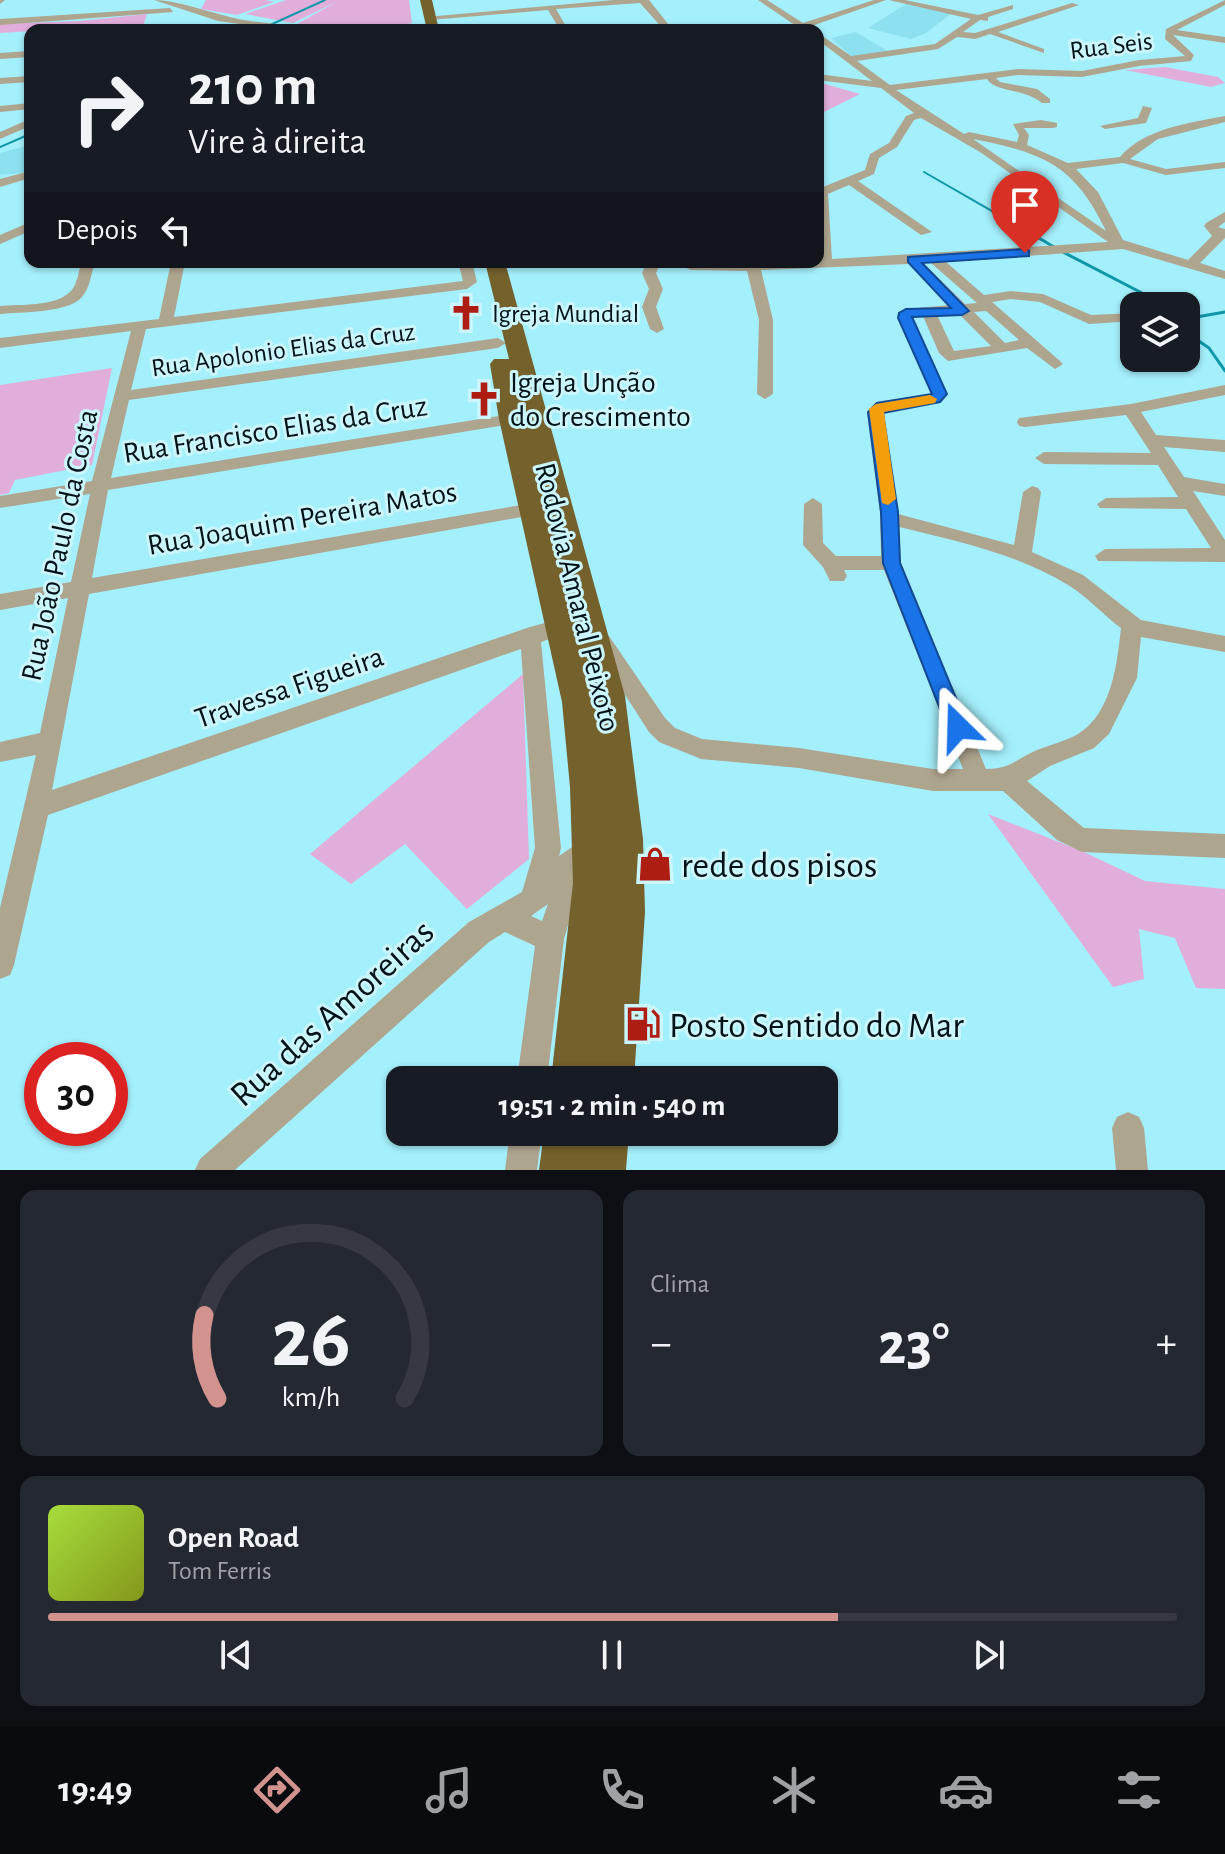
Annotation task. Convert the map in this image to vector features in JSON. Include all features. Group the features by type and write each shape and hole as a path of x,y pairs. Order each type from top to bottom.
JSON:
{"highway":[{"path":"415,24 417,0"},
{"path":"416,24 426,0"},
{"name":"Rodovia Amaral Peixoto","path":"480,268 533,509 576,625 608,696 624,839 625,912 612,1066"},
{"name":"Rodovia Amaral Peixoto","path":"496,268 576,625 593,883 575,1066"},
{"path":"563,1170 566,1146"},
{"path":"602,1170 605,1146"}],"street":[{"path":"424,24 454,14 644,0 664,24"},
{"path":"762,0 799,24"},
{"path":"816,24 882,0"},
{"path":"893,0 1008,25"},
{"path":"924,6 937,0"},
{"path":"151,1 170,10"},
{"path":"0,21 137,10 151,1 193,14"},
{"path":"847,57 868,57 890,62 906,59 909,55 906,52 938,46 978,18 1012,2"},
{"name":"Rua Seis","path":"888,88 1018,72 1082,74 1139,63 1190,58 1172,43 1169,32 1185,20 1225,2"},
{"path":"954,34 972,37 1075,5"},
{"path":"550,6 560,24"},
{"path":"0,21 170,10 252,24"},
{"path":"454,14 457,24"},
{"path":"989,31 1041,51"},
{"path":"1169,32 1225,40"},
{"path":"1017,41 1039,35"},
{"path":"824,45 847,57 922,114 984,150 1093,229 1121,244 1225,275"},
{"path":"0,56 24,54"},
{"path":"991,76 997,84 1034,91 1046,101"},
{"path":"824,78 888,88"},
{"path":"0,81 24,79"},
{"path":"865,82 876,79"},
{"path":"0,109 24,107"},
{"path":"1142,121 1147,108"},
{"path":"824,189 870,172 874,156 893,145 910,118 922,114"},
{"path":"1123,160 1131,150 1165,133 1224,120"},
{"path":"1105,126 1142,121 1165,133"},
{"path":"0,126 24,123"},
{"path":"0,136 24,125"},
{"path":"1021,146 1024,135 1017,126 1053,125"},
{"path":"954,133 1021,146 1066,167 1091,191 1121,244"},
{"path":"1066,167 1123,160 1166,172 1225,165"},
{"path":"0,183 24,176"},
{"path":"849,180 926,232"},
{"path":"1191,265 1222,234 1210,226 1225,216"},
{"path":"0,240 24,229"},
{"path":"824,248 825,263 1060,251 1121,244"},
{"path":"934,259 1055,364"},
{"path":"912,260 1001,347"},
{"path":"0,310 57,303 77,293 86,268"},
{"path":"166,322 177,268"},
{"path":"0,343 469,284 466,268"},
{"path":"651,268 649,273 656,289 649,307 657,329"},
{"path":"753,268 766,320 765,394"},
{"path":"979,780 891,563 876,409 938,397 939,391 905,318 910,312 962,311 1011,295 1043,298 1089,320 1120,318"},
{"path":"929,314 947,353 953,358 1028,343"},
{"name":"Rua João Paulo da Costa","path":"0,965 4,925 37,807 47,742 82,588 101,486 140,325"},
{"name":"Rua Apolonio Elias da Cruz","path":"121,396 498,343"},
{"path":"1025,422 1131,409 1225,390"},
{"path":"1131,409 1225,555"},
{"name":"Rua Francisco Elias da Cruz","path":"0,502 511,419"},
{"path":"1150,440 1225,446"},
{"path":"1044,458 1162,459"},
{"path":"1178,482 1225,490"},
{"path":"1022,557 1032,492"},
{"path":"1106,504 1190,503"},
{"path":"813,504 813,545 834,570 891,563"},
{"name":"Rua Joaquim Pereira Matos","path":"0,602 533,509"},
{"path":"889,518 929,527 1022,557 1075,579 1132,625 1225,644"},
{"path":"1105,556 1225,555"},
{"path":"576,625 667,735 701,749 799,758 933,780 1008,780 1042,759 1086,741 1101,727 1126,678 1132,625"},
{"name":"Travessa Figueira","path":"37,807 530,635 576,625"},
{"path":"530,635 548,848 533,900"},
{"path":"0,752 47,742"},
{"path":"1008,780 1066,832 1082,840 1225,846"},
{"path":"534,1066 550,939 575,857 588,787"},
{"name":"Rua das Amoreiras","path":"211,1170 479,932 533,900 575,857"},
{"path":"505,918 550,939"},
{"path":"1128,1128 1132,1170"},
{"path":"521,1170 524,1146"}],"shaded area":[{"path":"206,0 274,2 237,15 201,9"},
{"path":"286,0 409,0 412,23 297,24 336,2 293,23 245,14"},
{"path":"906,4 952,13 926,33 911,39 868,28"},
{"path":"147,14 144,24 24,24 24,32 0,33 0,24 80,21"},
{"path":"856,32 889,52 852,57 831,38"},
{"path":"1165,67 1218,77 1225,83 1211,87 1125,70"},
{"path":"824,84 860,94 824,112"},
{"path":"24,147 24,173 0,175 0,153"},
{"path":"112,368 92,465 15,480 9,493 0,495 0,385"},
{"path":"523,674 529,859 467,909 405,844 351,884 310,854"},
{"path":"988,814 1084,852 1145,881 1225,889 1225,989 1196,988 1175,938 1139,929 1144,979 1113,987"}],"waterway":[{"path":"272,24 325,0"},
{"path":"0,147 24,137"},
{"path":"924,172 1025,230"},
{"path":"1022,228 1054,247"},
{"path":"1061,251 1140,292"},
{"path":"1225,312 1191,318 1189,322 1193,337 1209,348 1225,371"}],"slow traffic":[{"path":"888,499 876,409 930,399"}],"place":[{"name":"Igreja Mundial","path":"466,313"},
{"name":"Igreja Unção do Crescimento","path":"484,399"},
{"name":"rede dos pisos","path":"655,864"},
{"name":"Posto Sentido do Mar","path":"643,1024"}],"route":[{"path":"958,727 891,563 889,512 875,412 882,406 935,399 939,394 905,318 906,313 962,311 912,260 1025,253"}]}
